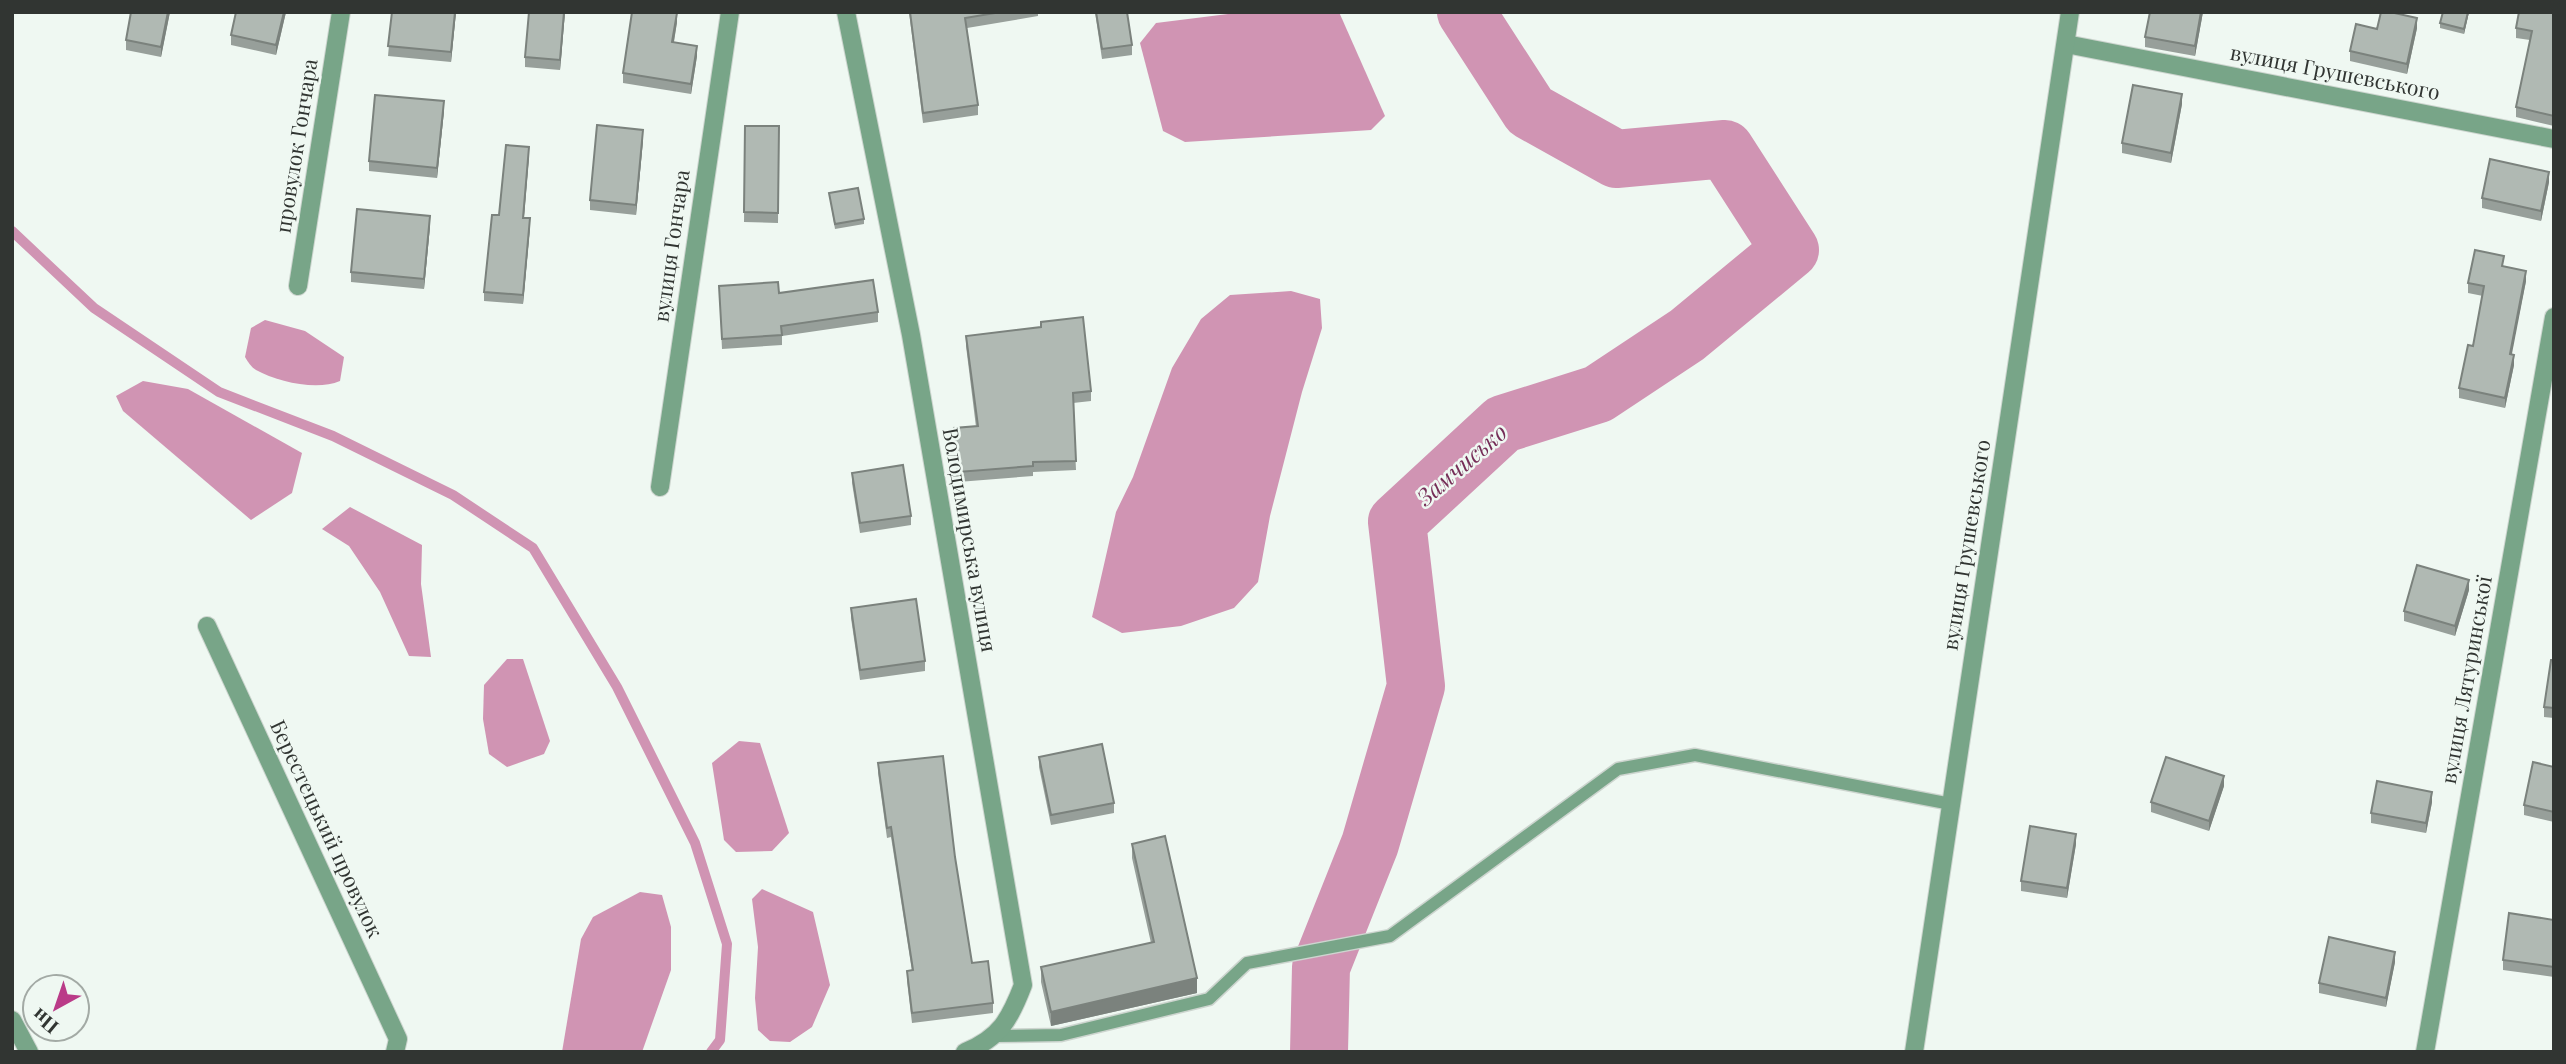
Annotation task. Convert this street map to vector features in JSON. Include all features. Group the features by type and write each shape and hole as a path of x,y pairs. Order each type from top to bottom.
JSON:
{"street":[{"name":"провулок Гончара","path":"298,286 341,12"},
{"name":"вулиця Гончара","path":"660,487 730,12"},
{"name":"Володимирська вулиця","path":"846,12 911,335 1023,985 1013,1012 995,1036 965,1052"},
{"name":"вулиця Грушевського","path":"1914,1052 2070,12"},
{"name":"вулиця Грушевського","path":"2066,44 2554,139"},
{"name":"вулиця Лятуринської","path":"2425,1052 2554,317"},
{"name":"Берестецький провулок","path":"207,626 398,1039 395,1052"},
{"path":"12,1020 29,1052"}],"lane":[{"path":"995,1036 1061,1035 1209,999 1247,963 1390,936 1618,769 1695,755 1951,804"}],"shaded area":[{"path":"1244,12 1339,12 1385,116 1371,130 1185,142 1163,131 1140,43 1156,23"},
{"path":"1291,291 1320,299 1322,328 1302,392 1270,516 1258,582 1234,608 1181,626 1122,633 1092,617 1116,512 1133,477 1172,368 1201,319 1230,295"},
{"path":"265,320 305,331 344,357 340,381 320,385 298,384 254,369 245,357 251,328"},
{"path":"143,381 188,389 302,453 292,493 251,520 123,411 116,396"},
{"path":"350,507 422,545 421,584 431,657 409,656 380,592 349,546 322,529"},
{"path":"507,659 523,659 550,741 544,754 507,767 489,754 483,719 484,685"},
{"path":"739,741 760,743 789,833 772,851 736,852 724,840 712,763"},
{"path":"762,889 813,912 830,985 812,1027 790,1042 770,1041 758,1030 755,998 758,947 752,899"},
{"path":"640,892 662,895 671,927 671,970 642,1052 562,1052 581,939 593,917"}],"building":[{"path":"131,12 168,12 161,47 126,40"},
{"path":"236,12 284,12 276,45 231,35"},
{"path":"392,12 455,12 451,52 388,46"},
{"path":"529,12 564,12 560,60 525,57"},
{"path":"632,12 677,13 672,42 697,46 691,84 623,73"},
{"path":"910,12 1001,12 965,18 978,105 923,113"},
{"path":"1096,12 1127,12 1132,45 1102,49"},
{"path":"2150,12 2201,12 2195,46 2145,37"},
{"path":"2381,12 2417,18 2407,64 2350,51 2356,24 2377,29"},
{"path":"2443,12 2468,12 2464,29 2440,23"},
{"path":"2519,12 2554,12 2554,116 2516,107 2532,31 2516,28"},
{"path":"2133,85 2182,94 2171,153 2122,143"},
{"path":"375,95 444,101 437,168 369,161"},
{"path":"597,125 643,130 636,205 590,200"},
{"path":"745,126 779,126 778,213 744,212"},
{"path":"506,145 529,147 523,218 530,218 523,295 484,292 492,215 499,215"},
{"path":"2490,159 2549,172 2541,211 2482,198"},
{"path":"858,188 864,219 835,224 829,193"},
{"path":"357,209 430,216 424,279 351,272"},
{"path":"2475,250 2504,256 2502,266 2526,271 2510,354 2514,355 2505,398 2459,388 2468,345 2473,346 2484,286 2468,283"},
{"path":"873,280 878,312 781,326 782,335 722,339 719,286 778,282 779,293"},
{"path":"1083,317 1091,391 1073,393 1076,461 1033,462 1033,466 958,472 954,428 978,426 966,336 1041,327 1041,322"},
{"path":"903,465 911,516 860,523 852,473"},
{"path":"2417,565 2469,580 2455,626 2404,611"},
{"path":"916,599 925,661 860,670 851,608"},
{"path":"2551,660 2554,660 2554,708 2544,707"},
{"path":"1102,744 1114,803 1051,815 1039,757"},
{"path":"943,756 955,857 972,963 988,961 993,1003 912,1013 907,971 913,970 891,827 887,828 878,763"},
{"path":"2166,757 2224,776 2209,821 2151,802"},
{"path":"2533,762 2554,767 2554,812 2524,805"},
{"path":"2377,781 2432,792 2426,823 2371,813"},
{"path":"2030,826 2076,834 2067,888 2021,881"},
{"path":"1165,836 1197,978 1051,1012 1041,967 1154,942 1132,844"},
{"path":"2509,913 2554,920 2554,967 2503,960"},
{"path":"2329,937 2395,952 2386,998 2319,983"}],"waterway":[{"name":"Замчисько","path":"1319,1052 1321,967 1370,844 1416,686 1397,522 1503,424 1598,394 1687,335 1790,250 1725,149 1616,159 1530,111 1466,12"},
{"path":"12,231 94,308 219,392 333,436 453,495 533,548 617,687 695,843 727,944 720,1040 711,1052"}]}
